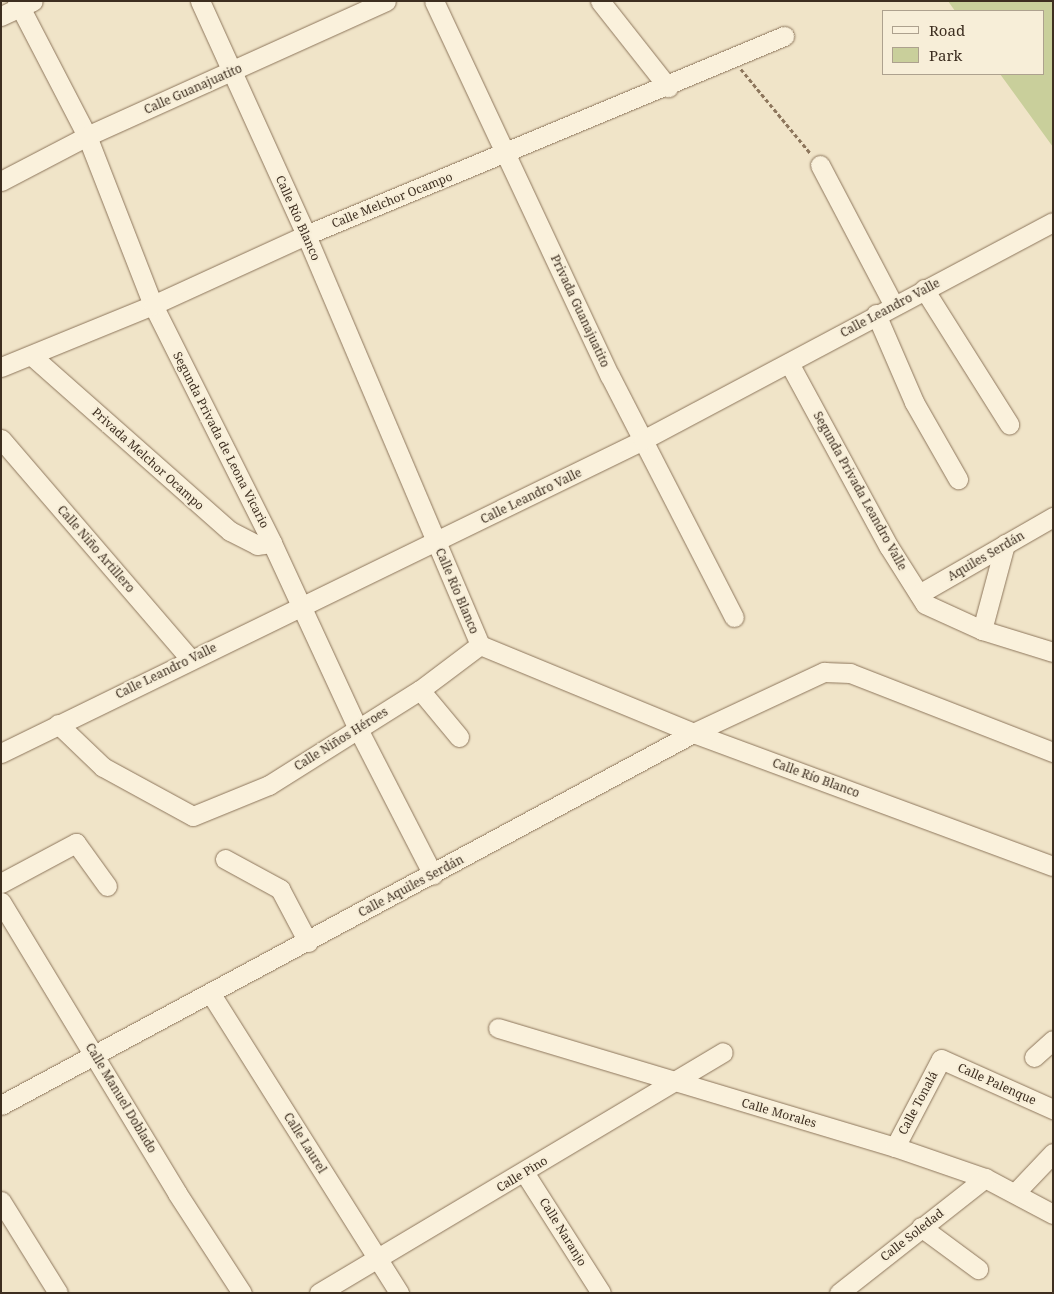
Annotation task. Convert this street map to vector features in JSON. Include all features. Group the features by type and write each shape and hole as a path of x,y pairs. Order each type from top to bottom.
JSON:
{"street":[{"name":"Calle Río Blanco","path":"200,1 306,236 480,645 693,733 1053,866"},
{"name":"Calle Guanajuatito","path":"1,181 88,136 386,1"},
{"name":"Privada Guanajuatito","path":"434,1 505,154 644,440 734,616"},
{"path":"600,1 668,87"},
{"path":"1,16 23,3"},
{"name":"Segunda Privada de Leona Vicario","path":"23,3 88,136 153,305 272,543 357,728 433,875"},
{"name":"Calle Melchor Ocampo","path":"1,367 32,356 153,305 306,236 734,60 784,36"},
{"path":"820,165 894,306"},
{"name":"Calle Leandro Valle","path":"1,753 190,659 301,605 436,543 644,440 790,363 876,314 1053,222"},
{"path":"924,289 1009,424"},
{"path":"876,314 914,402 958,479"},
{"name":"Privada Melchor Ocampo","path":"32,356 230,531 257,545 272,543"},
{"name":"Segunda Privada Leandro Valle","path":"790,363 889,547 925,604 982,630 1053,652"},
{"name":"Calle Niño Artillero","path":"1,439 190,659"},
{"name":"Aquiles Serdán","path":"919,594 1053,517"},
{"path":"982,630 1006,544"},
{"name":"Calle Niños Héroes","path":"58,724 103,767 193,816 269,785 420,690 480,645"},
{"name":"Calle Aquiles Serdán","path":"1,1105 97,1056 693,733 824,672 850,673 1053,752"},
{"path":"420,690 459,737"},
{"path":"1,882 76,843 107,886"},
{"path":"225,859 280,889 308,942"},
{"name":"Calle Manuel Doblado","path":"1,902 97,1056 177,1193 242,1293"},
{"name":"Calle Laurel","path":"212,994 399,1293"},
{"name":"Calle Morales","path":"498,1028 894,1147 985,1178 1053,1214"},
{"path":"1034,1057 1053,1040"},
{"name":"Calle Pino","path":"319,1293 723,1052"},
{"name":"Calle Palenque","path":"941,1060 1053,1109"},
{"name":"Calle Tonalá","path":"894,1147 941,1060"},
{"path":"1015,1193 1053,1153"},
{"name":"Calle Naranjo","path":"524,1172 601,1293"},
{"name":"Calle Soledad","path":"839,1293 985,1178"},
{"path":"1,1201 58,1293"},
{"path":"921,1227 978,1269"}],"path":[{"path":"734,60 820,165"}],"green space":[{"path":"948,1 1053,1 1053,147 1001,75 1044,75 1044,10 954,10"}]}
